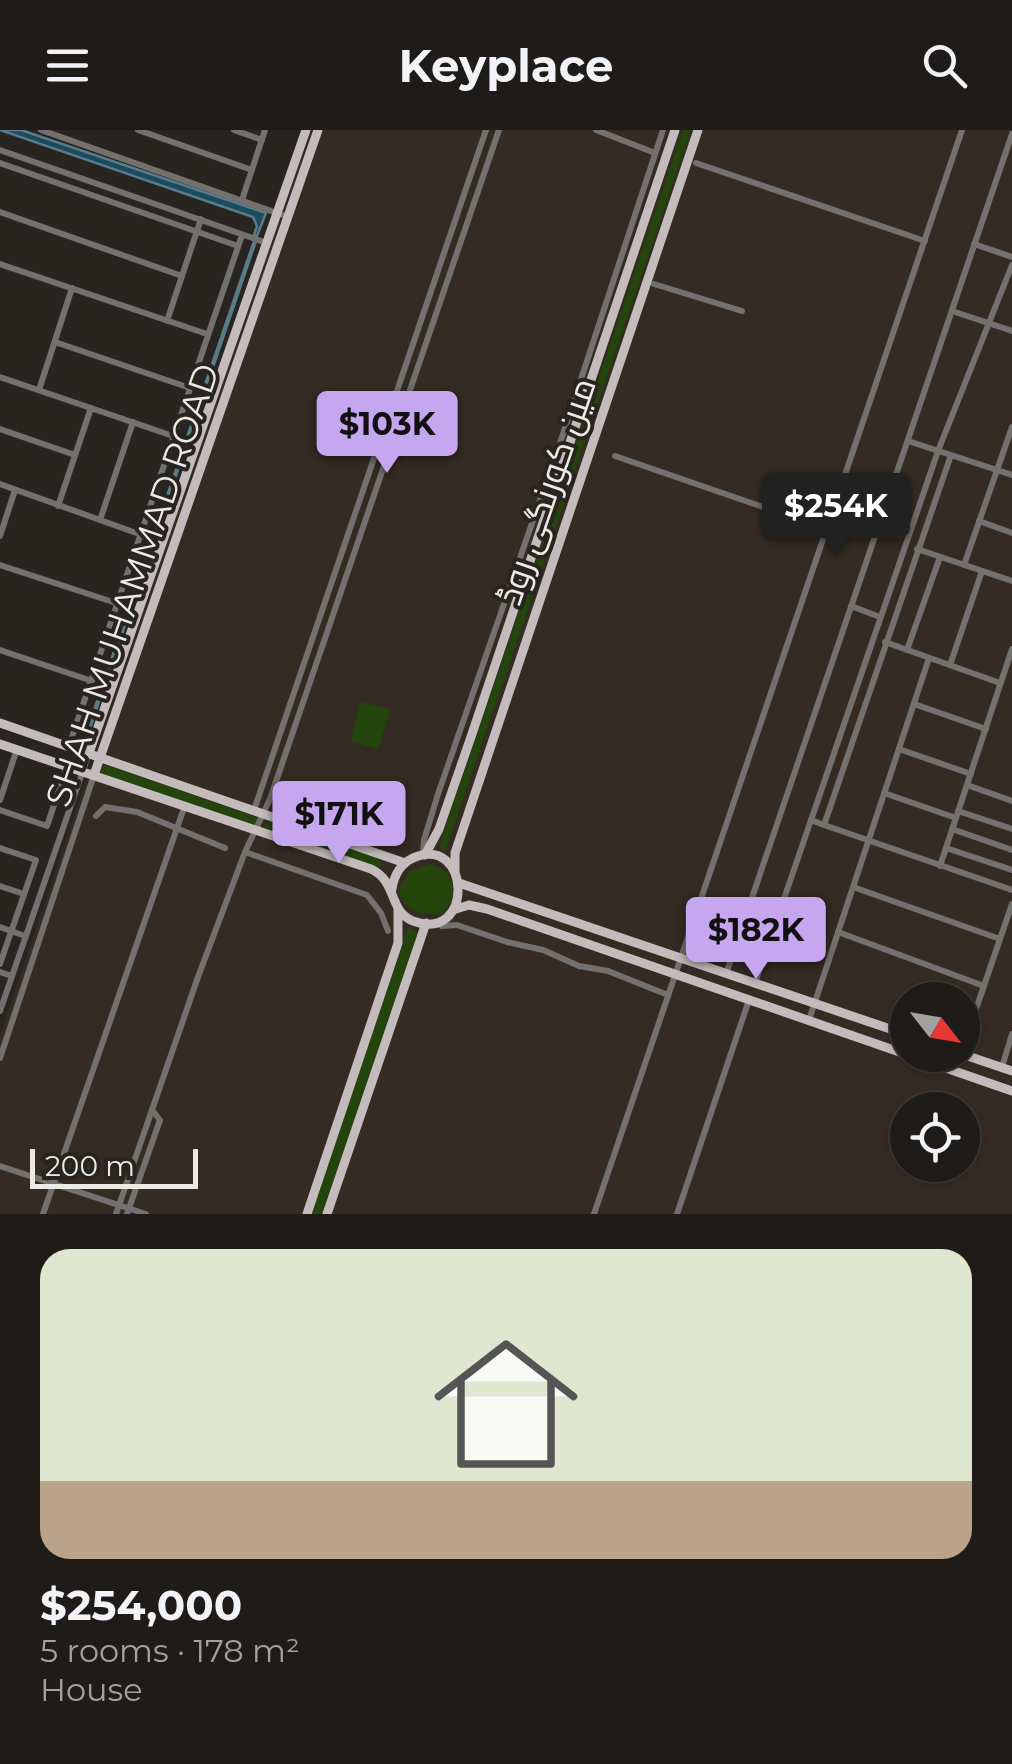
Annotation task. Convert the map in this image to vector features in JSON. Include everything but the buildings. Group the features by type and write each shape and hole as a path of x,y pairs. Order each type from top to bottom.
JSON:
{"main road":[{"name":"SHAH MUHAMMAD ROAD","path":"96,750 282,215 306,130"},
{"name":"SHAH MUHAMMAD ROAD","path":"94,775 96,750 260,241 282,215 318,130"},
{"name":"مین کورنگی روڈ","path":"424,855 439,829 467,732 675,130"},
{"name":"مین کورنگی روڈ","path":"455,871 455,854 474,807 698,130"},
{"path":"0,723 69,746 96,750 405,863"},
{"path":"0,744 370,869 381,874 406,917 426,923 439,921 462,906 478,906 890,1049"},
{"path":"307,1214 398,944 398,870 424,855 436,857 455,871 459,883 459,898 453,910"},
{"path":"459,883 890,1029"},
{"path":"327,1214 367,1115 426,923"},
{"path":"980,1059 1007,1069"},
{"path":"955,1072 1012,1091"}],"street":[{"path":"41,130 282,215"},
{"path":"138,130 252,170"},
{"path":"234,130 262,140"},
{"path":"242,200 265,130"},
{"path":"116,1214 245,852 256,832 259,811 319,625 486,130"},
{"path":"259,811 330,629 499,130"},
{"path":"596,130 656,153"},
{"path":"467,732 663,130"},
{"path":"594,1214 962,130"},
{"path":"726,974 1012,134"},
{"path":"0,150 260,241"},
{"path":"0,164 238,246"},
{"path":"696,164 925,240"},
{"path":"0,212 182,276"},
{"path":"166,320 200,220"},
{"path":"69,746 242,235"},
{"path":"974,244 1012,256"},
{"path":"0,264 208,334"},
{"path":"755,983 938,450 1012,265"},
{"path":"654,284 742,311"},
{"path":"39,390 72,288"},
{"path":"952,311 1012,331"},
{"path":"418,330 428,334"},
{"path":"55,342 190,388"},
{"path":"0,376 173,436"},
{"path":"394,398 406,402"},
{"path":"58,506 91,408"},
{"path":"100,520 133,422"},
{"path":"964,565 1012,427"},
{"path":"0,430 75,455"},
{"path":"908,440 1012,475"},
{"path":"824,825 952,455"},
{"path":"616,456 826,528"},
{"path":"374,460 385,464"},
{"path":"0,484 140,534"},
{"path":"0,536 15,490"},
{"path":"979,521 1012,533"},
{"path":"917,549 1012,581"},
{"path":"342,555 352,559"},
{"path":"907,650 940,557"},
{"path":"0,564 116,603"},
{"path":"950,665 982,571"},
{"path":"851,606 880,617"},
{"path":"319,625 330,629"},
{"path":"885,642 1000,683"},
{"path":"0,650 92,680"},
{"path":"940,866 1011,652"},
{"path":"809,1020 929,658"},
{"path":"914,704 986,729"},
{"path":"899,749 971,774"},
{"path":"0,800 17,750"},
{"name":"SHAH MUHAMMAD ROAD","path":"0,1011 82,772 96,750"},
{"path":"0,810 47,826 67,766"},
{"name":"SHAH MUHAMMAD ROAD","path":"0,1058 4,1033 94,775"},
{"path":"967,785 1012,801"},
{"path":"74,795 81,792 98,814 110,807 136,812 225,848"},
{"path":"884,793 1012,829"},
{"path":"44,1214 184,808"},
{"path":"811,820 1012,889"},
{"path":"952,829 1012,850"},
{"path":"0,848 36,860 0,964"},
{"path":"946,848 1012,870"},
{"path":"245,852 367,895 395,899"},
{"path":"0,886 24,894"},
{"path":"853,887 1000,939"},
{"path":"367,895 381,912 388,931"},
{"path":"980,998 1012,904"},
{"path":"453,910 442,926 457,925 543,950 579,966 608,971 668,994"},
{"path":"0,927 25,936"},
{"path":"838,932 984,986"},
{"path":"0,972 12,976"},
{"path":"678,1214 749,1000"},
{"path":"1007,1069 1012,1034"},
{"path":"332,1104 343,1108"},
{"path":"128,1211 160,1120 152,1110"},
{"path":"0,1166 146,1214"}],"shaded area":[{"path":"307,130 1012,130 1012,1214 0,1214 0,1034"}],"green space":[{"path":"683,130 691,130 446,849 442,850 439,847 448,820"},
{"path":"360,702 390,709 378,749 351,741"},
{"path":"106,765 255,817 256,826 101,775 101,768"},
{"path":"272,821 378,857 381,866 378,869 266,831 265,825"},
{"path":"430,864 447,873 452,882 452,900 442,913 415,911 398,890 409,872"},
{"path":"408,928 418,932 322,1214 311,1214"}],"water":[{"path":"0,130 21,130 266,213 257,236 253,217"},
{"path":"256,241 84,746 82,745"}]}
